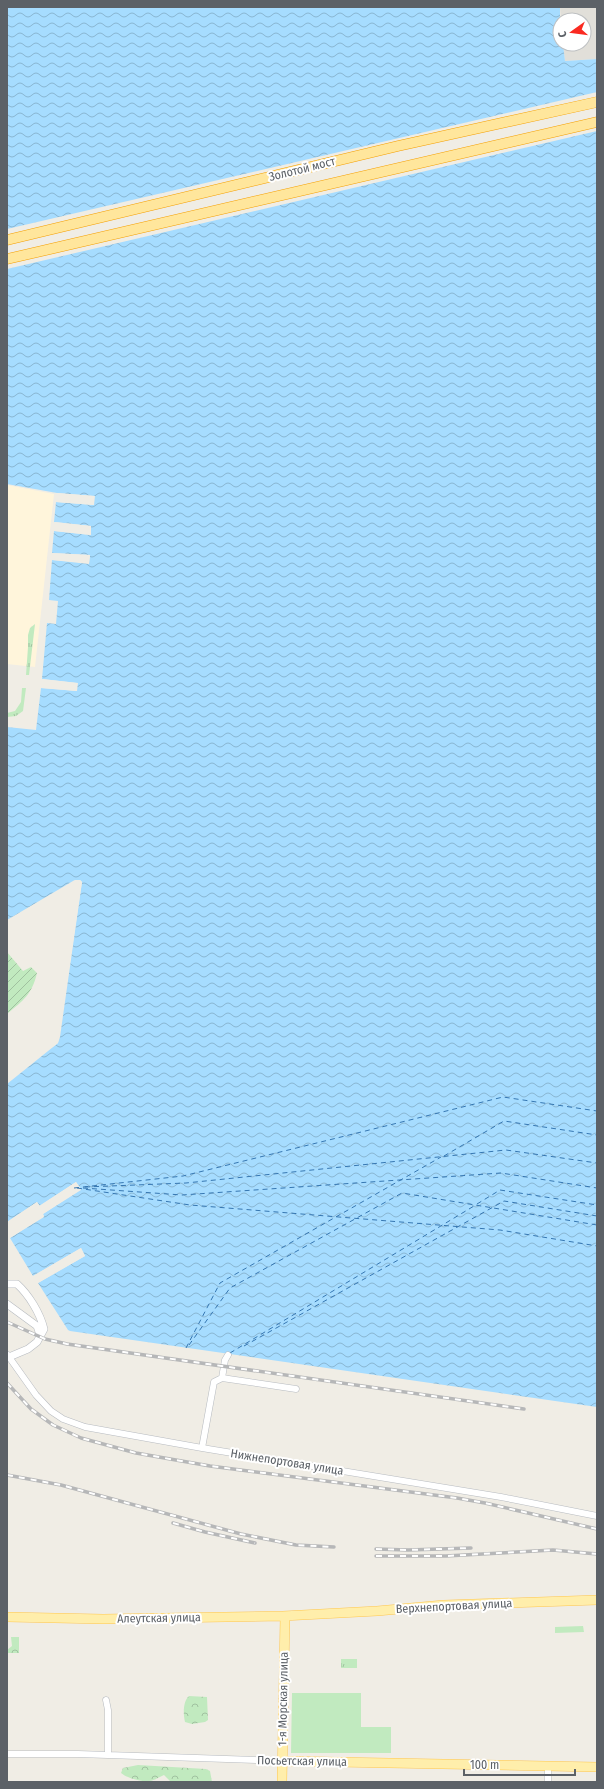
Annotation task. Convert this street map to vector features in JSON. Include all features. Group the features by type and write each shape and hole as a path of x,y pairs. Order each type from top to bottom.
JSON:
{"highway":[{"name":"Золотой мост","path":"7,240 398,146 597,102"},
{"name":"Золотой мост","path":"7,259 597,122"}],"main road":[{"name":"Верхнепортовая улица","path":"312,1614 444,1605 597,1600"},
{"name":"Алеутская улица","path":"7,1617 106,1619 285,1616 312,1614"},
{"name":"1-я Морская улица","path":"282,1782 285,1616"},
{"name":"Посьетская улица","path":"282,1761 597,1767"}],"street":[{"path":"7,1284 17,1284 23,1289 42,1321 44,1329 37,1342 28,1349 8,1356"},
{"path":"7,1304 37,1326 40,1335"},
{"path":"222,1378 225,1360 228,1355"},
{"name":"Нижнепортовая улица","path":"8,1356 45,1406 63,1419 85,1427 202,1448 501,1497 597,1516"},
{"path":"202,1448 214,1382 222,1378 296,1389"},
{"path":"106,1700 108,1710 108,1755"},
{"name":"Посьетская улица","path":"7,1754 108,1755 282,1761"},
{"path":"548,1766 548,1782"}],"shaded area":[{"path":"560,7 597,7 597,59 565,61 564,52 592,52 592,12 560,12"},
{"path":"7,485 54,494 35,667 7,664"}],"green space":[{"path":"35,624 29,675 26,675 28,635 30,628"},
{"path":"22,688 26,688 23,711 16,716 7,717 7,713 15,711 21,702"},
{"path":"7,952 23,971 31,967 37,973 30,992 7,1014"},
{"path":"583,1626 584,1632 555,1633 555,1627"},
{"path":"11,1637 19,1637 19,1653 7,1653 7,1650 12,1646"},
{"path":"341,1659 357,1659 357,1668 341,1668"},
{"path":"292,1693 361,1693 361,1727 391,1727 391,1753 291,1753"},
{"path":"189,1696 207,1697 208,1720 205,1722 192,1724 185,1722 184,1708"},
{"path":"138,1765 206,1769 210,1771 212,1782 171,1782 164,1775 153,1780 142,1781 130,1778 121,1773 123,1768"}],"water":[{"path":"7,7 560,7 560,12 552,12 552,52 564,52 565,61 597,59 597,1407 70,1331 38,1283 85,1256 81,1248 33,1276 10,1238 44,1217 43,1214 81,1189 76,1182 39,1206 37,1202 7,1222 7,1084 58,1043 82,882 80,880 73,881 7,920 7,727 36,730 41,688 77,691 77,683 42,679 47,623 56,624 58,601 49,600 52,560 89,563 90,555 52,553 54,531 91,535 91,526 54,522 56,502 94,505 94,496 57,493 7,484"}],"pier":[{"path":"597,92 597,131 7,269 7,229"},
{"path":"57,493 95,496 94,505 56,502 57,500 92,503 93,498 57,495"},
{"path":"55,522 91,526 91,535 54,531 54,529 89,532 89,528 54,524"},
{"path":"52,553 90,555 89,564 52,560 52,558 88,561 88,557 52,555"},
{"path":"42,679 78,683 77,691 41,688 41,686 75,689 76,685 42,681"},
{"path":"75,880 80,880 82,882 60,1037 58,1043 50,1049 58,1037 80,882 73,883"},
{"path":"76,1182 81,1190 43,1214 44,1216 10,1238 9,1237 42,1216 42,1213 78,1188 76,1185 40,1208 37,1205 7,1224 7,1222 37,1202 40,1206"},
{"path":"81,1248 85,1256 38,1283 37,1282 83,1255 80,1251 34,1278 33,1276"}],"ferry route":[{"path":"74,1188 183,1176 503,1097 597,1111"},
{"path":"444,1156 504,1121 597,1135"},
{"path":"85,1187 186,1183 506,1150 597,1163"},
{"path":"186,1348 220,1283 441,1157"},
{"path":"83,1188 182,1195 501,1173 597,1188"},
{"path":"77,1188 190,1205 500,1230 597,1246"},
{"path":"477,1204 500,1190 597,1205"},
{"path":"189,1345 230,1288 402,1193 597,1225"},
{"path":"244,1346 504,1201 597,1216"},
{"path":"230,1353 474,1206"}],"railway":[{"path":"7,1322 45,1339 67,1344 524,1409"},
{"path":"7,1383 31,1409 53,1425 81,1438 136,1453 210,1466 457,1498 597,1529"},
{"path":"7,1475 61,1485 241,1534 296,1545 334,1547"},
{"path":"173,1523 255,1543"},
{"path":"376,1549 408,1550 471,1548"},
{"path":"376,1556 446,1556 553,1550 597,1554"}]}
